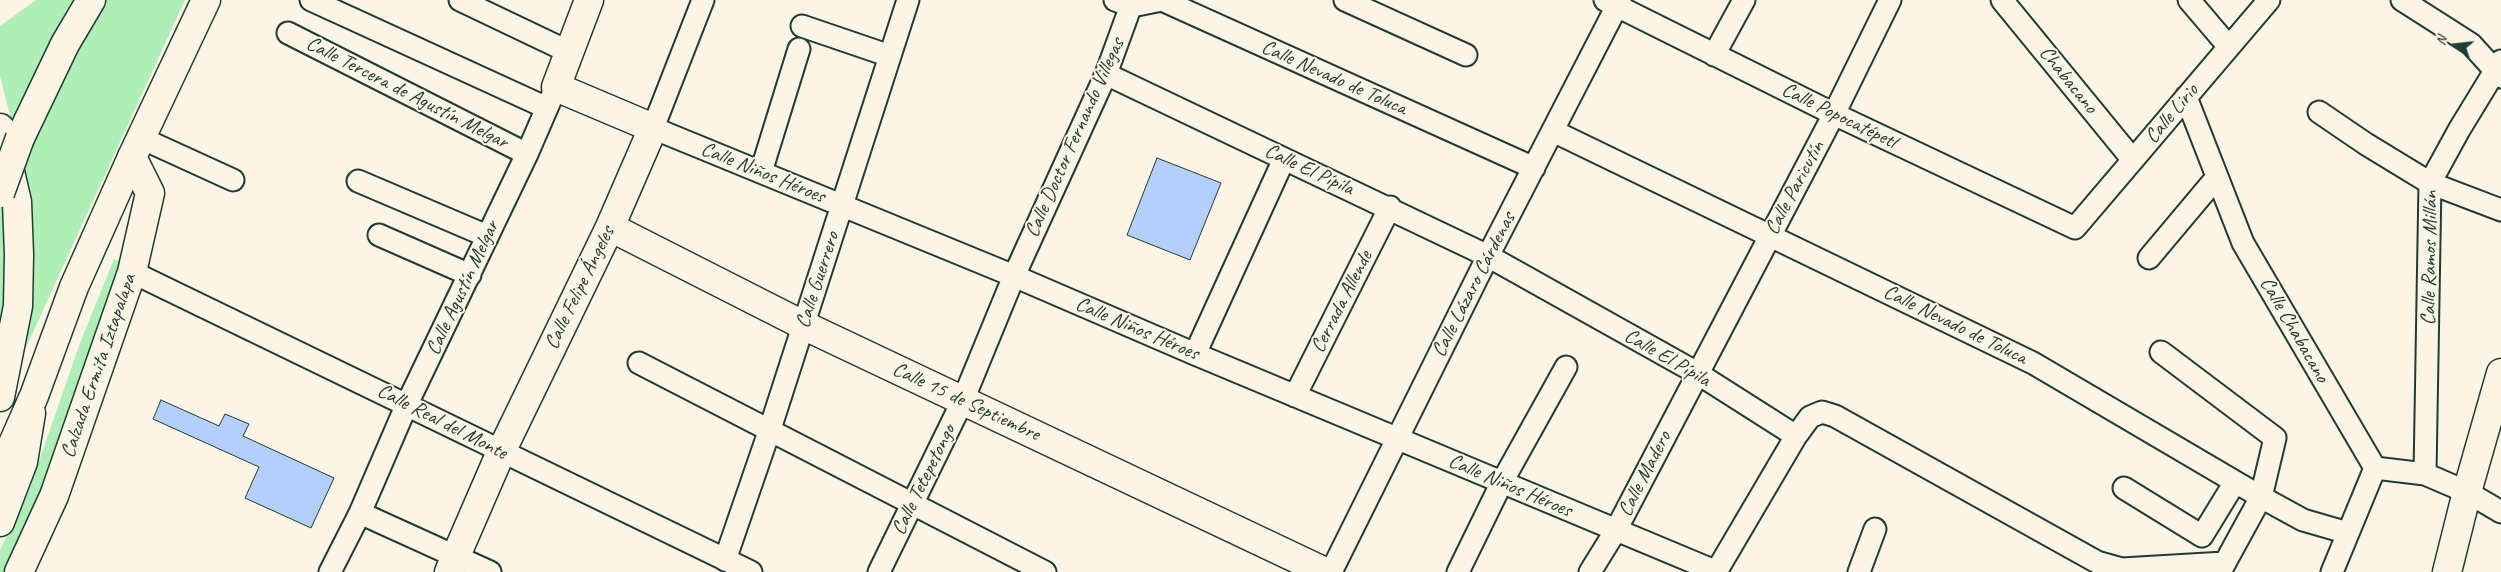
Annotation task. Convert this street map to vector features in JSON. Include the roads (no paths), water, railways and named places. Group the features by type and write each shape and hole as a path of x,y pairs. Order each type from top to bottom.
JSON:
{"main road":[{"path":"0,192 20,138 42,91 65,44 91,0"},
{"name":"Calzada Ermita Iztapalapa","path":"0,522 23,462 34,396 74,288 136,148 206,0"},
{"name":"Calle Agustín Melgar","path":"551,97 589,0"},
{"name":"Calle Niños Héroes","path":"551,97 654,128"},
{"path":"0,128 17,202 19,255 18,306 0,397"},
{"name":"Calle Felipe Ángeles","path":"452,564 501,452 610,227 654,128"},
{"name":"Calzada Ermita Iztapalapa","path":"23,571 54,496 132,272 150,193 136,148"},
{"name":"Calle 15 de Septiembre","path":"610,227 803,325 1325,572"},
{"path":"2447,572 2467,492 2501,373"},
{"path":"0,472 34,396"}],"street":[{"path":"311,0 551,97"},
{"path":"460,0 569,52"},
{"name":"Calle Felipe Ángeles","path":"654,128 703,0"},
{"name":"Calle Guerrero","path":"725,560 770,429 908,0"},
{"name":"Calle Nevado de Toluca","path":"1127,2 1162,0 1534,168"},
{"path":"1345,0 1466,55"},
{"path":"1714,55 1744,0"},
{"name":"Calle Paricutín","path":"1697,373 1834,114 1890,0"},
{"name":"Chabacano","path":"2002,0 2133,160"},
{"path":"2189,0 2229,47"},
{"name":"Calle Lirio","path":"2075,228 2269,0"},
{"path":"2402,0 2471,44 2499,69"},
{"name":"Calle Doctor Fernando Villegas","path":"1014,276 1106,74 1127,2"},
{"name":"Calle Popocatépetl","path":"1614,2 1714,55 1834,114 2075,228"},
{"name":"Calle Lázaro Cárdenas","path":"1332,572 1488,256 1553,131 1614,2"},
{"path":"802,26 890,56"},
{"name":"Calle Tercera de Agustín Melgar","path":"288,33 526,154"},
{"path":"761,172 800,49"},
{"name":"Calle Ramos Millán","path":"2425,474 2430,183 2459,130 2499,69"},
{"name":"Calle El Pípila","path":"1106,74 1488,256 1697,373 1796,436"},
{"name":"Calle Agustín Melgar","path":"330,572 360,513 407,404 470,275 551,97"},
{"name":"Calle Chabacano","path":"2186,97 2243,243 2375,468"},
{"path":"2319,112 2366,144 2430,183 2501,210"},
{"name":"Calle Niños Héroes","path":"654,128 1014,276 1195,354 1716,572"},
{"name":"Calle Nevado de Toluca","path":"1553,131 2033,363 2303,520 2348,533"},
{"path":"136,148 233,180"},
{"path":"1195,354 1284,159"},
{"path":"2149,258 2217,177"},
{"path":"358,180 487,236"},
{"name":"Cerrada Allende","path":"1295,396 1390,208"},
{"path":"379,235 470,275"},
{"name":"Calle Real del Monte","path":"132,272 751,572"},
{"name":"Calle Tetepetongo","path":"879,572 963,400 1014,276"},
{"path":"1716,572 1796,436 1810,417 1822,412 1836,416 2097,562 2122,569 2222,567 2261,497 2276,438 2161,352"},
{"path":"639,363 1045,572"},
{"path":"1458,572 1502,482 1566,366"},
{"name":"Calle Madero","path":"1590,572 1616,530 1697,373"},
{"path":"2332,572 2375,468 2425,474 2467,492 2501,512"},
{"path":"2124,488 2202,536 2235,482"},
{"path":"360,513 452,564 490,572"},
{"path":"1859,572 1875,529"}]}
